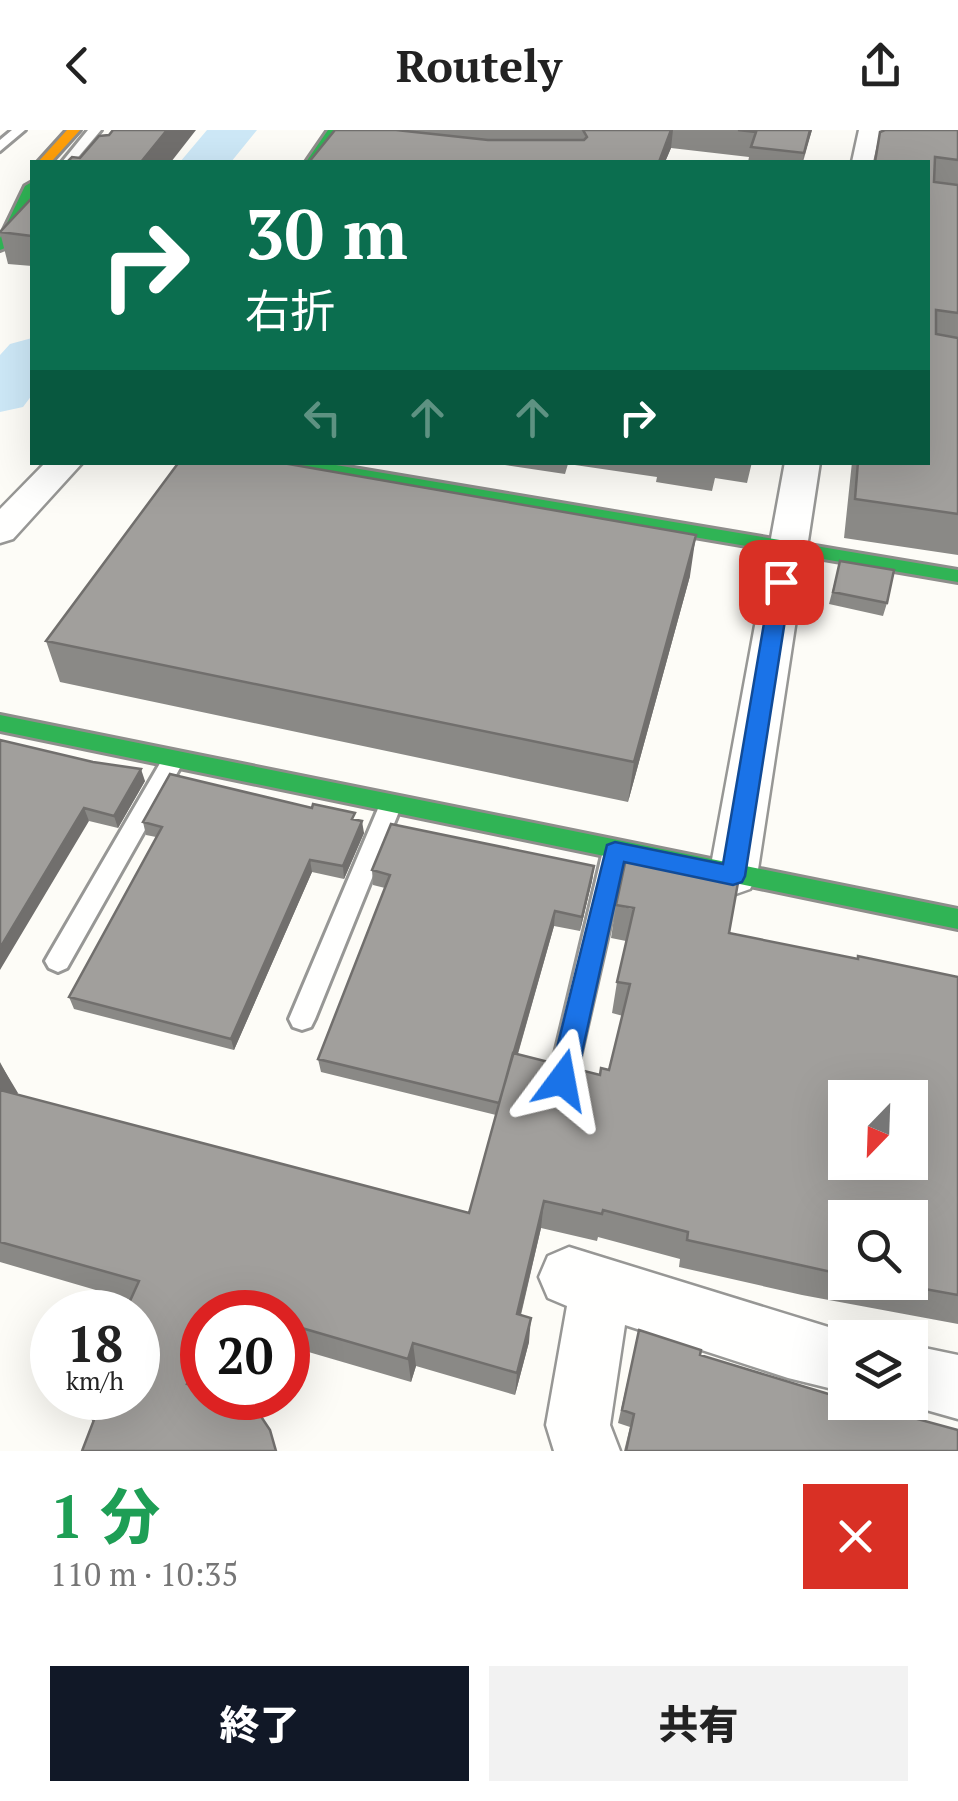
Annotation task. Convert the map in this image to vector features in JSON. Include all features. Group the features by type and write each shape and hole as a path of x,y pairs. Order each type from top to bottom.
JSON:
{"street":[{"path":"46,160 74,130"},
{"path":"864,160 871,130"},
{"path":"314,160 338,134"},
{"path":"96,160 104,135"},
{"path":"2,248 30,190"},
{"path":"2,248 30,222"},
{"path":"0,530 63,465"},
{"path":"302,465 958,576"},
{"path":"733,876 802,465"},
{"path":"0,723 958,919"},
{"path":"587,1451 578,1424 585,1282 828,1357"},
{"path":"928,1380 958,1387"}],"lane":[{"path":"0,147 19,130"},
{"path":"71,160 104,135"},
{"path":"2,248 30,211"},
{"path":"58,961 174,759"},
{"path":"302,1019 391,804"},
{"path":"562,1080 615,851"}],"building":[{"path":"113,130 167,130 143,160 69,160 80,158 99,136 109,135"},
{"path":"335,130 396,130 488,140 584,140 587,137 583,130 671,130 660,160 311,160"},
{"path":"738,130 810,130 804,153 751,147 756,132"},
{"path":"958,130 958,160 935,157 934,182 958,185 958,313 936,310 936,334 958,338 958,514 855,499 858,465 930,465 930,160 875,160 880,132"},
{"path":"30,200 30,236 0,232"},
{"path":"177,465 294,465 696,535 634,762 46,641"},
{"path":"840,561 894,570 887,603 833,592"},
{"path":"0,740 141,769 114,816 84,808 0,948"},
{"path":"170,774 312,808 313,804 355,813 352,819 362,821 343,866 310,860 231,1039 69,997 162,827 143,822"},
{"path":"391,824 594,866 582,917 555,911 499,1103 318,1059 390,875 372,870"},
{"path":"627,854 739,877 729,933 958,977 958,1295 928,1290 928,1200 828,1200 828,1271 687,1240 688,1232 603,1210 602,1214 544,1201 517,1314 531,1318 517,1373 413,1343 408,1359 310,1330 310,1290 180,1290 180,1420 263,1420 276,1451 82,1451 94,1420 160,1420 160,1290 135,1290 139,1281 0,1242 0,1090 469,1213 513,1053 600,1075 601,1068 609,1070 630,984 617,982 634,908 616,905"},
{"path":"639,1330 701,1350 700,1355 828,1394 828,1420 921,1420 958,1430 958,1451 626,1451 634,1414 622,1410"}],"waterway":[{"path":"207,160 233,130"},
{"path":"0,393 30,359"}],"traffic: fast":[{"path":"313,160 334,130"},
{"path":"3,246 30,190"},
{"path":"302,465 958,576"},
{"path":"0,723 958,919"}],"traffic: slow":[{"path":"46,160 74,130"}],"route":[{"path":"562,1080 615,851 733,876 781,582"}]}
